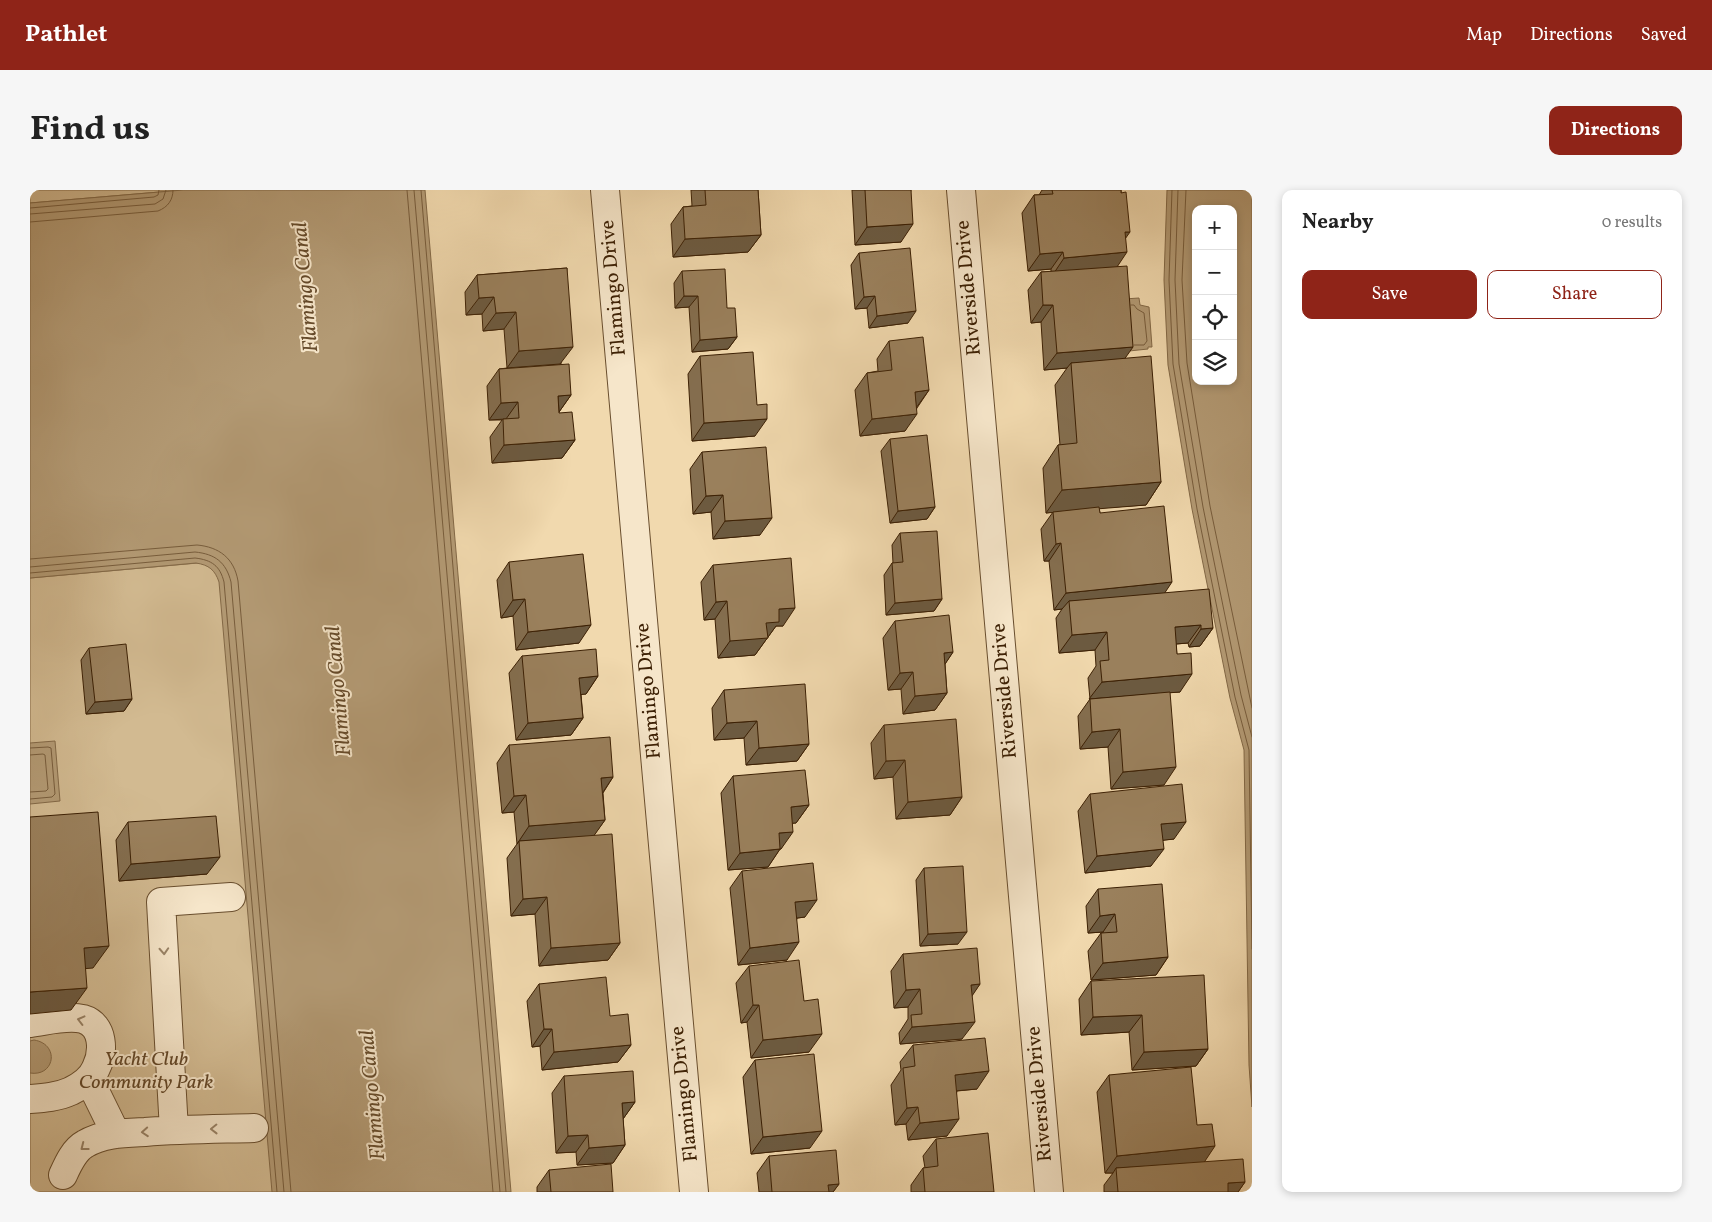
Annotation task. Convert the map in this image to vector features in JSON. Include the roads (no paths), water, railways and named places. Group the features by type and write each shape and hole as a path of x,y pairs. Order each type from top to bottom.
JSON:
{"street":[{"name":"Flamingo Drive","path":"605,190 694,1192"},
{"name":"Riverside Drive","path":"961,190 1048,1192"},
{"path":"174,1130 161,902 231,897"},
{"path":"30,1022 74,1018 85,1020 94,1024 101,1046 96,1068 89,1079 72,1091 53,1097 30,1099"},
{"path":"89,1079 116,1134"},
{"path":"63,1175 71,1159 84,1145 98,1138 116,1134 174,1130 254,1128"}],"water":[{"name":"Flamingo Canal","path":"183,190 425,190 511,1192 272,1192 219,582 211,569 196,563 30,578 30,203"},
{"path":"1167,190 1252,190 1252,1107 1249,1065 1244,750 1230,698 1192,509 1168,365 1164,280"},
{"path":"1139,298 1140,305 1149,307 1152,347 1129,351 1124,299"},
{"path":"55,741 60,801 30,804 30,743"},
{"path":"34,1040 48,1047 51,1053 51,1060 45,1070 38,1073 30,1073 30,1041"}],"park label":[{"name":"Yacht Club Community Park","path":"146,1072"}]}
